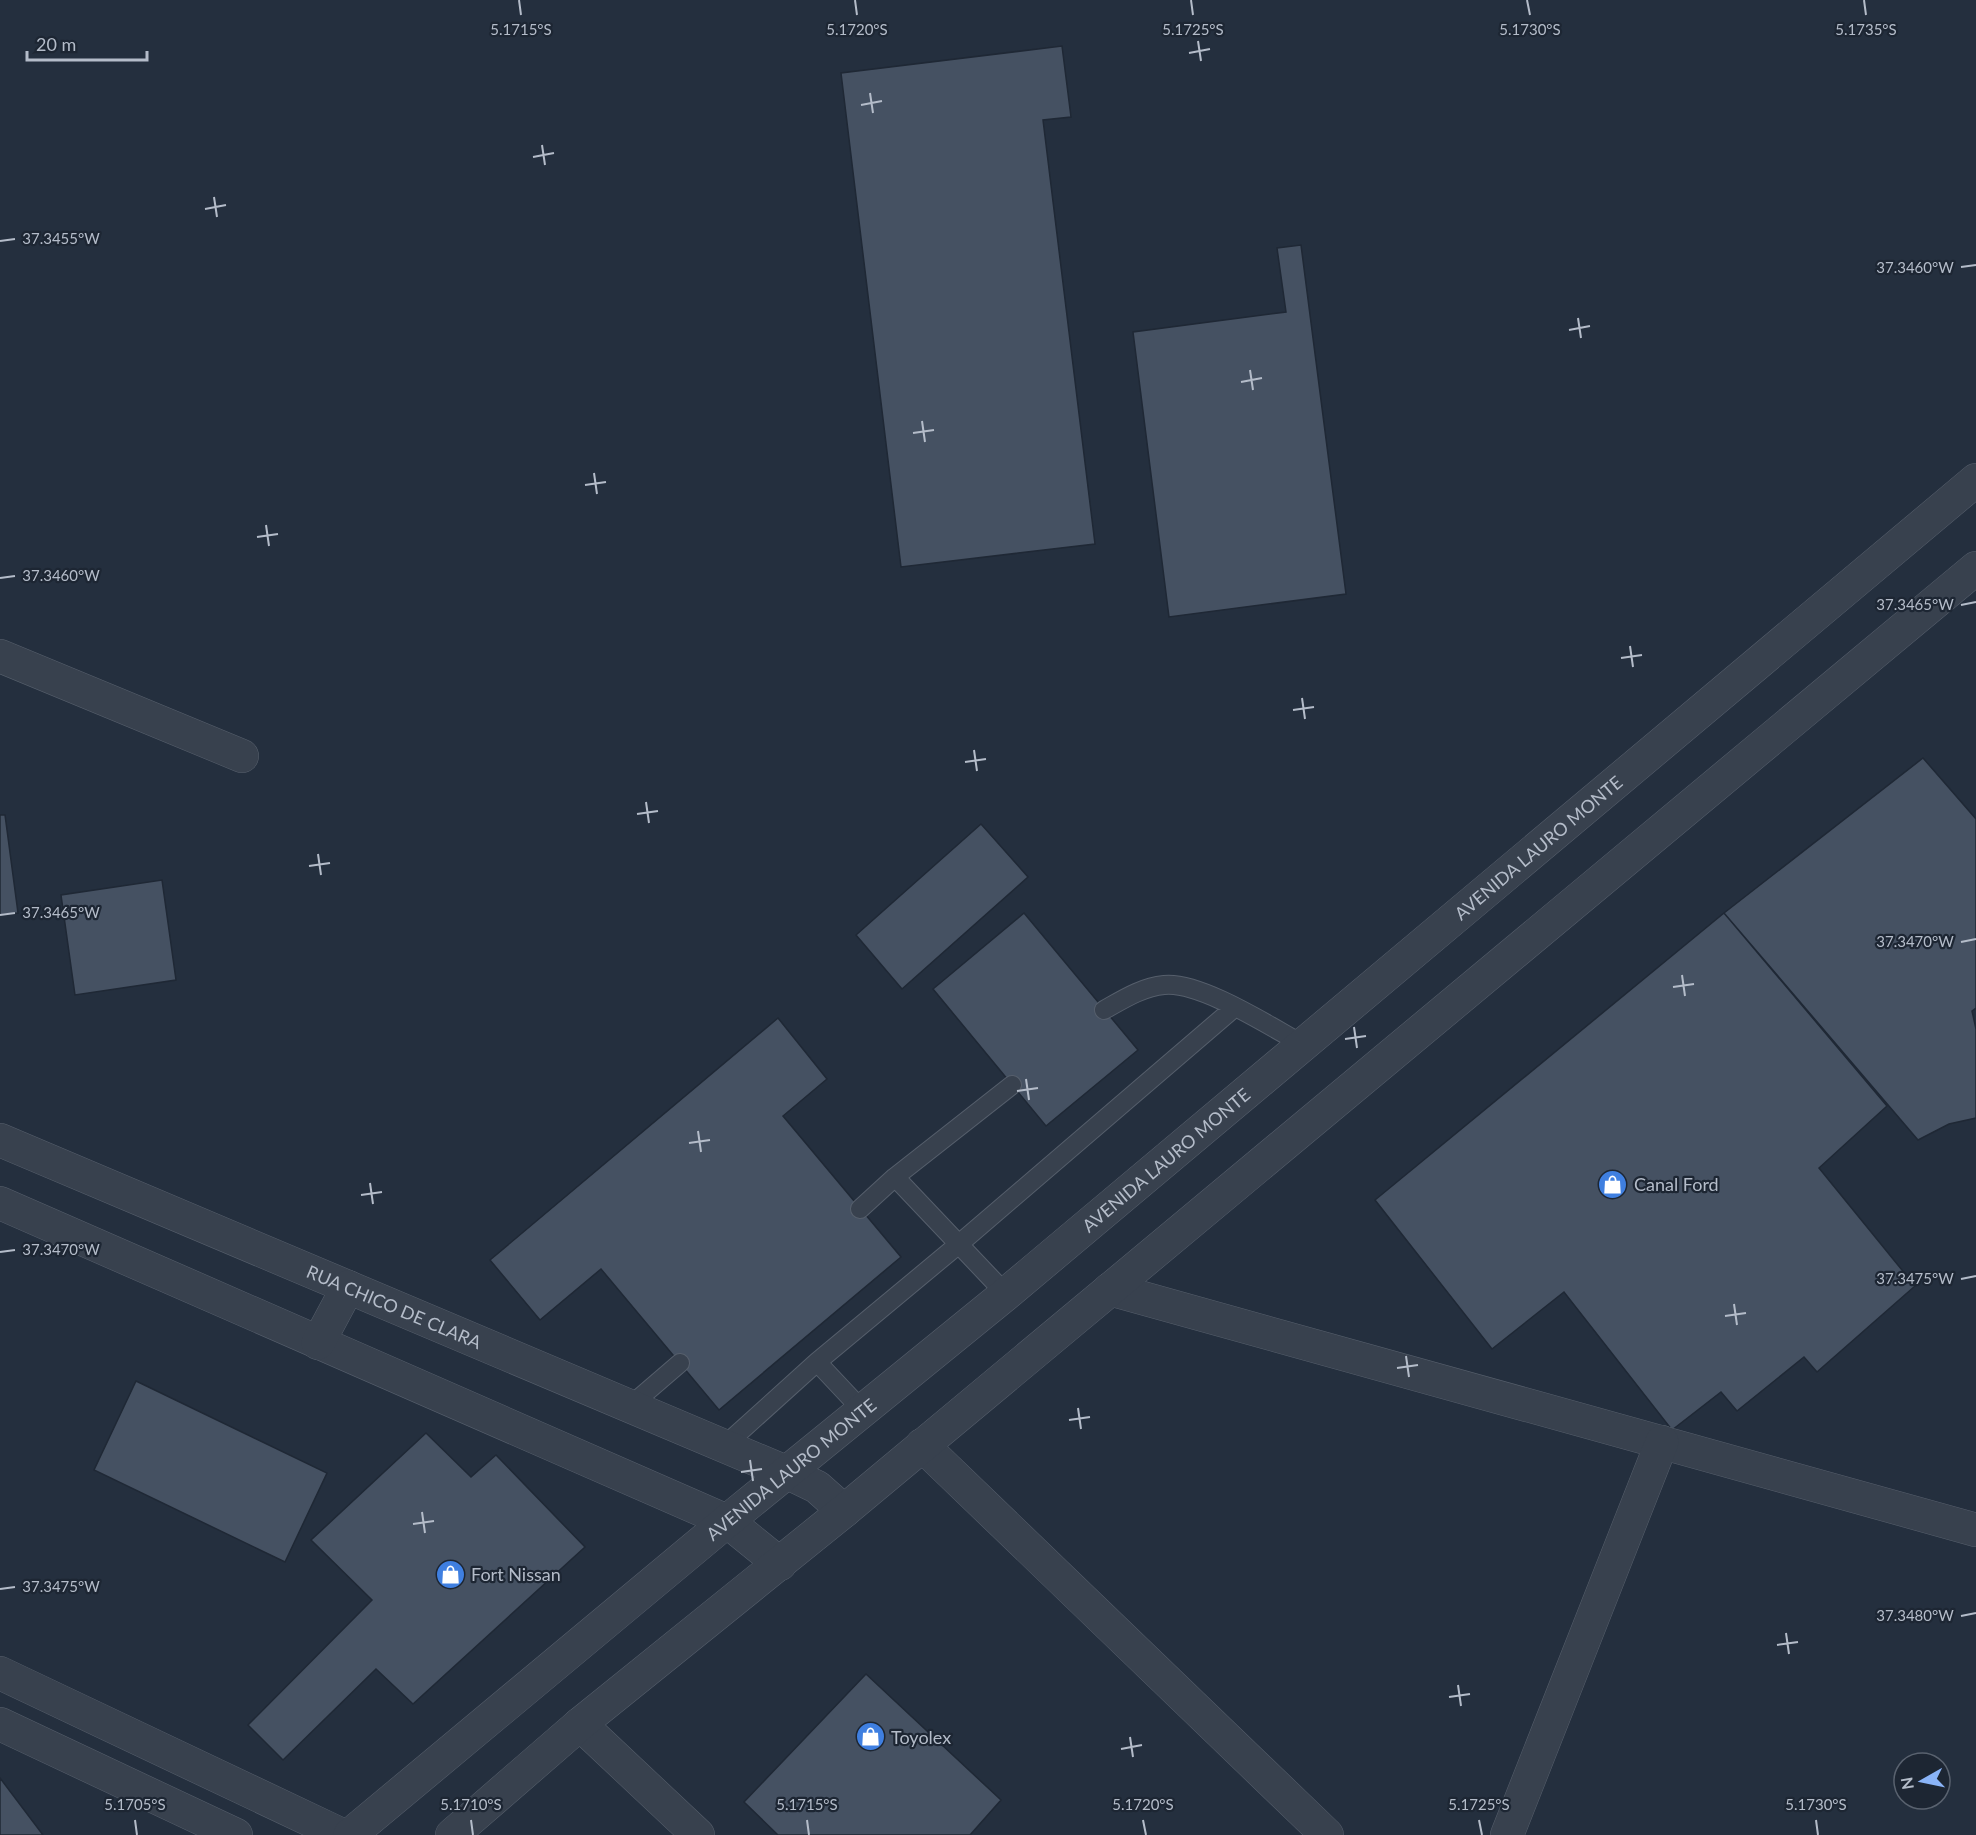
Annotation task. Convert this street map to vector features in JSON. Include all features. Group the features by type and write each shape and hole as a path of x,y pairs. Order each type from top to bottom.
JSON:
{"street":[{"name":"AVENIDA LAURO MONTE","path":"350,1835 727,1521 1006,1294 1976,480"},
{"path":"452,1835 580,1724 780,1564 1976,568"},
{"path":"0,656 242,756"},
{"name":"RUA CHICO DE CLARA","path":"0,1140 788,1473 817,1487 844,1511"},
{"path":"0,1203 727,1521 780,1564"},
{"path":"318,1343 348,1287"},
{"path":"1110,1289 1976,1530"},
{"path":"1507,1835 1662,1442"},
{"path":"922,1445 1327,1835"},
{"path":"0,1674 342,1835"},
{"path":"0,1724 236,1835"},
{"path":"580,1724 698,1835"}],"lane":[{"path":"1104,1010 1137,993 1165,985 1202,991 1304,1045"},
{"path":"724,1446 817,1362 1234,1008"},
{"path":"860,1209 895,1177 1012,1085"},
{"path":"895,1177 1006,1294"},
{"path":"817,1362 863,1411"},
{"path":"630,1406 680,1363"}],"building":[{"path":"1062,46 1071,117 1043,120 1095,544 901,567 841,73"},
{"path":"1301,245 1346,594 1169,617 1133,332 1286,312 1277,248"},
{"path":"1923,758 1976,819 1976,1008 1972,1011 1976,1029 1976,1118 1949,1124 1918,1140 1724,913"},
{"path":"0,815 5,815 18,913 0,915"},
{"path":"981,824 1028,877 902,989 856,935"},
{"path":"162,880 176,980 75,995 61,895"},
{"path":"1024,913 1138,1050 1046,1126 933,989"},
{"name":"Canal Ford","path":"1724,913 1887,1106 1819,1168 1915,1286 1817,1372 1804,1357 1737,1411 1721,1392 1672,1430 1564,1292 1492,1349 1375,1200"},
{"path":"778,1018 827,1079 783,1116 901,1257 719,1410 601,1269 540,1320 490,1260"},
{"path":"136,1381 327,1473 285,1562 94,1470"},
{"name":"Fort Nissan","path":"426,1433 471,1477 496,1455 585,1547 413,1704 376,1669 283,1760 248,1725 372,1600 311,1540"},
{"name":"Toyolex","path":"866,1674 1001,1800 970,1835 778,1835 744,1802"},
{"path":"0,1778 43,1835 0,1835"}],"place":[{"name":"Canal Ford","path":"1613,1184"},
{"name":"Fort Nissan","path":"450,1574"},
{"name":"Toyolex","path":"870,1737"}]}
